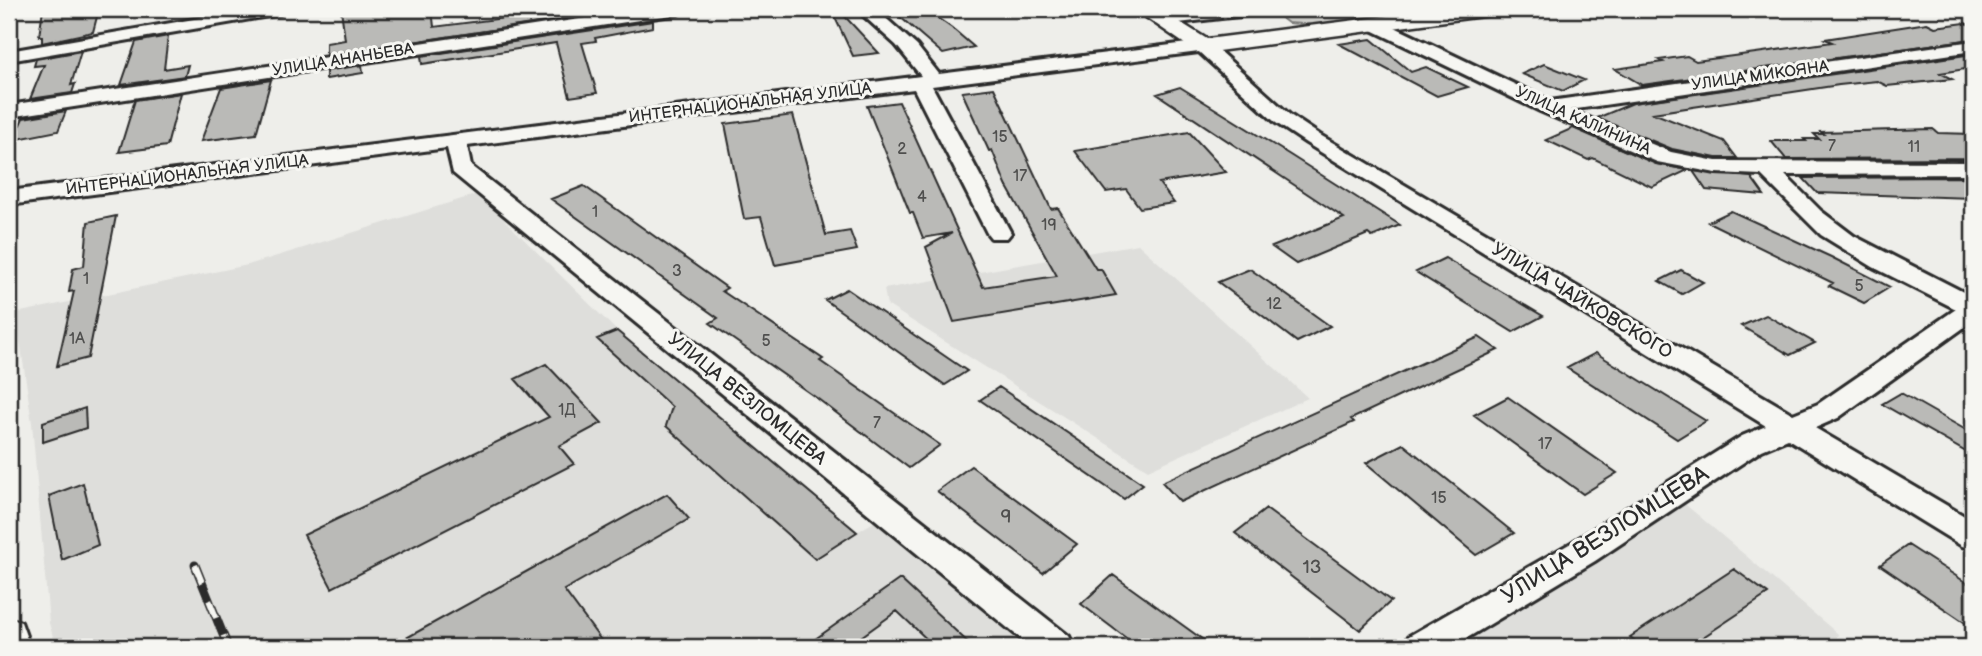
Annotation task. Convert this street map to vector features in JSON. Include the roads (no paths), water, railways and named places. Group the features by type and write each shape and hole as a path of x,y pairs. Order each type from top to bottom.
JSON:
{"main road":[{"name":"ИНТЕРНАЦИОНАЛЬНАЯ УЛИЦА","path":"1203,46 1491,9"},
{"path":"1153,14 1203,46"}],"street":[{"path":"9,56 279,9"},
{"name":"УЛИЦА АНАНЬЕВА","path":"9,111 678,9"},
{"path":"864,9 925,66 927,81 999,233"},
{"path":"1153,14 1256,9"},
{"name":"УЛИЦА КАЛИНИНА","path":"1374,24 1546,107 1665,157 1716,167 1767,169 1973,168"},
{"name":"ИНТЕРНАЦИОНАЛЬНАЯ УЛИЦА","path":"9,198 1203,46"},
{"name":"УЛИЦА ЧАЙКОВСКОГО","path":"1203,46 1283,119 1313,139 1973,537"},
{"name":"УЛИЦА МИКОЯНА","path":"1546,107 1973,46"},
{"name":"УЛИЦА ВЕЗЛОМЦЕВА","path":"456,140 461,168 1056,647"},
{"path":"1767,169 1829,230 1861,250 1973,308"},
{"name":"УЛИЦА ВЕЗЛОМЦЕВА","path":"1422,647 1583,552 1752,443 1788,425 1828,411 1973,308"},
{"path":"9,634 12,647"}],"railway":[{"path":"195,565 228,647"}]}
